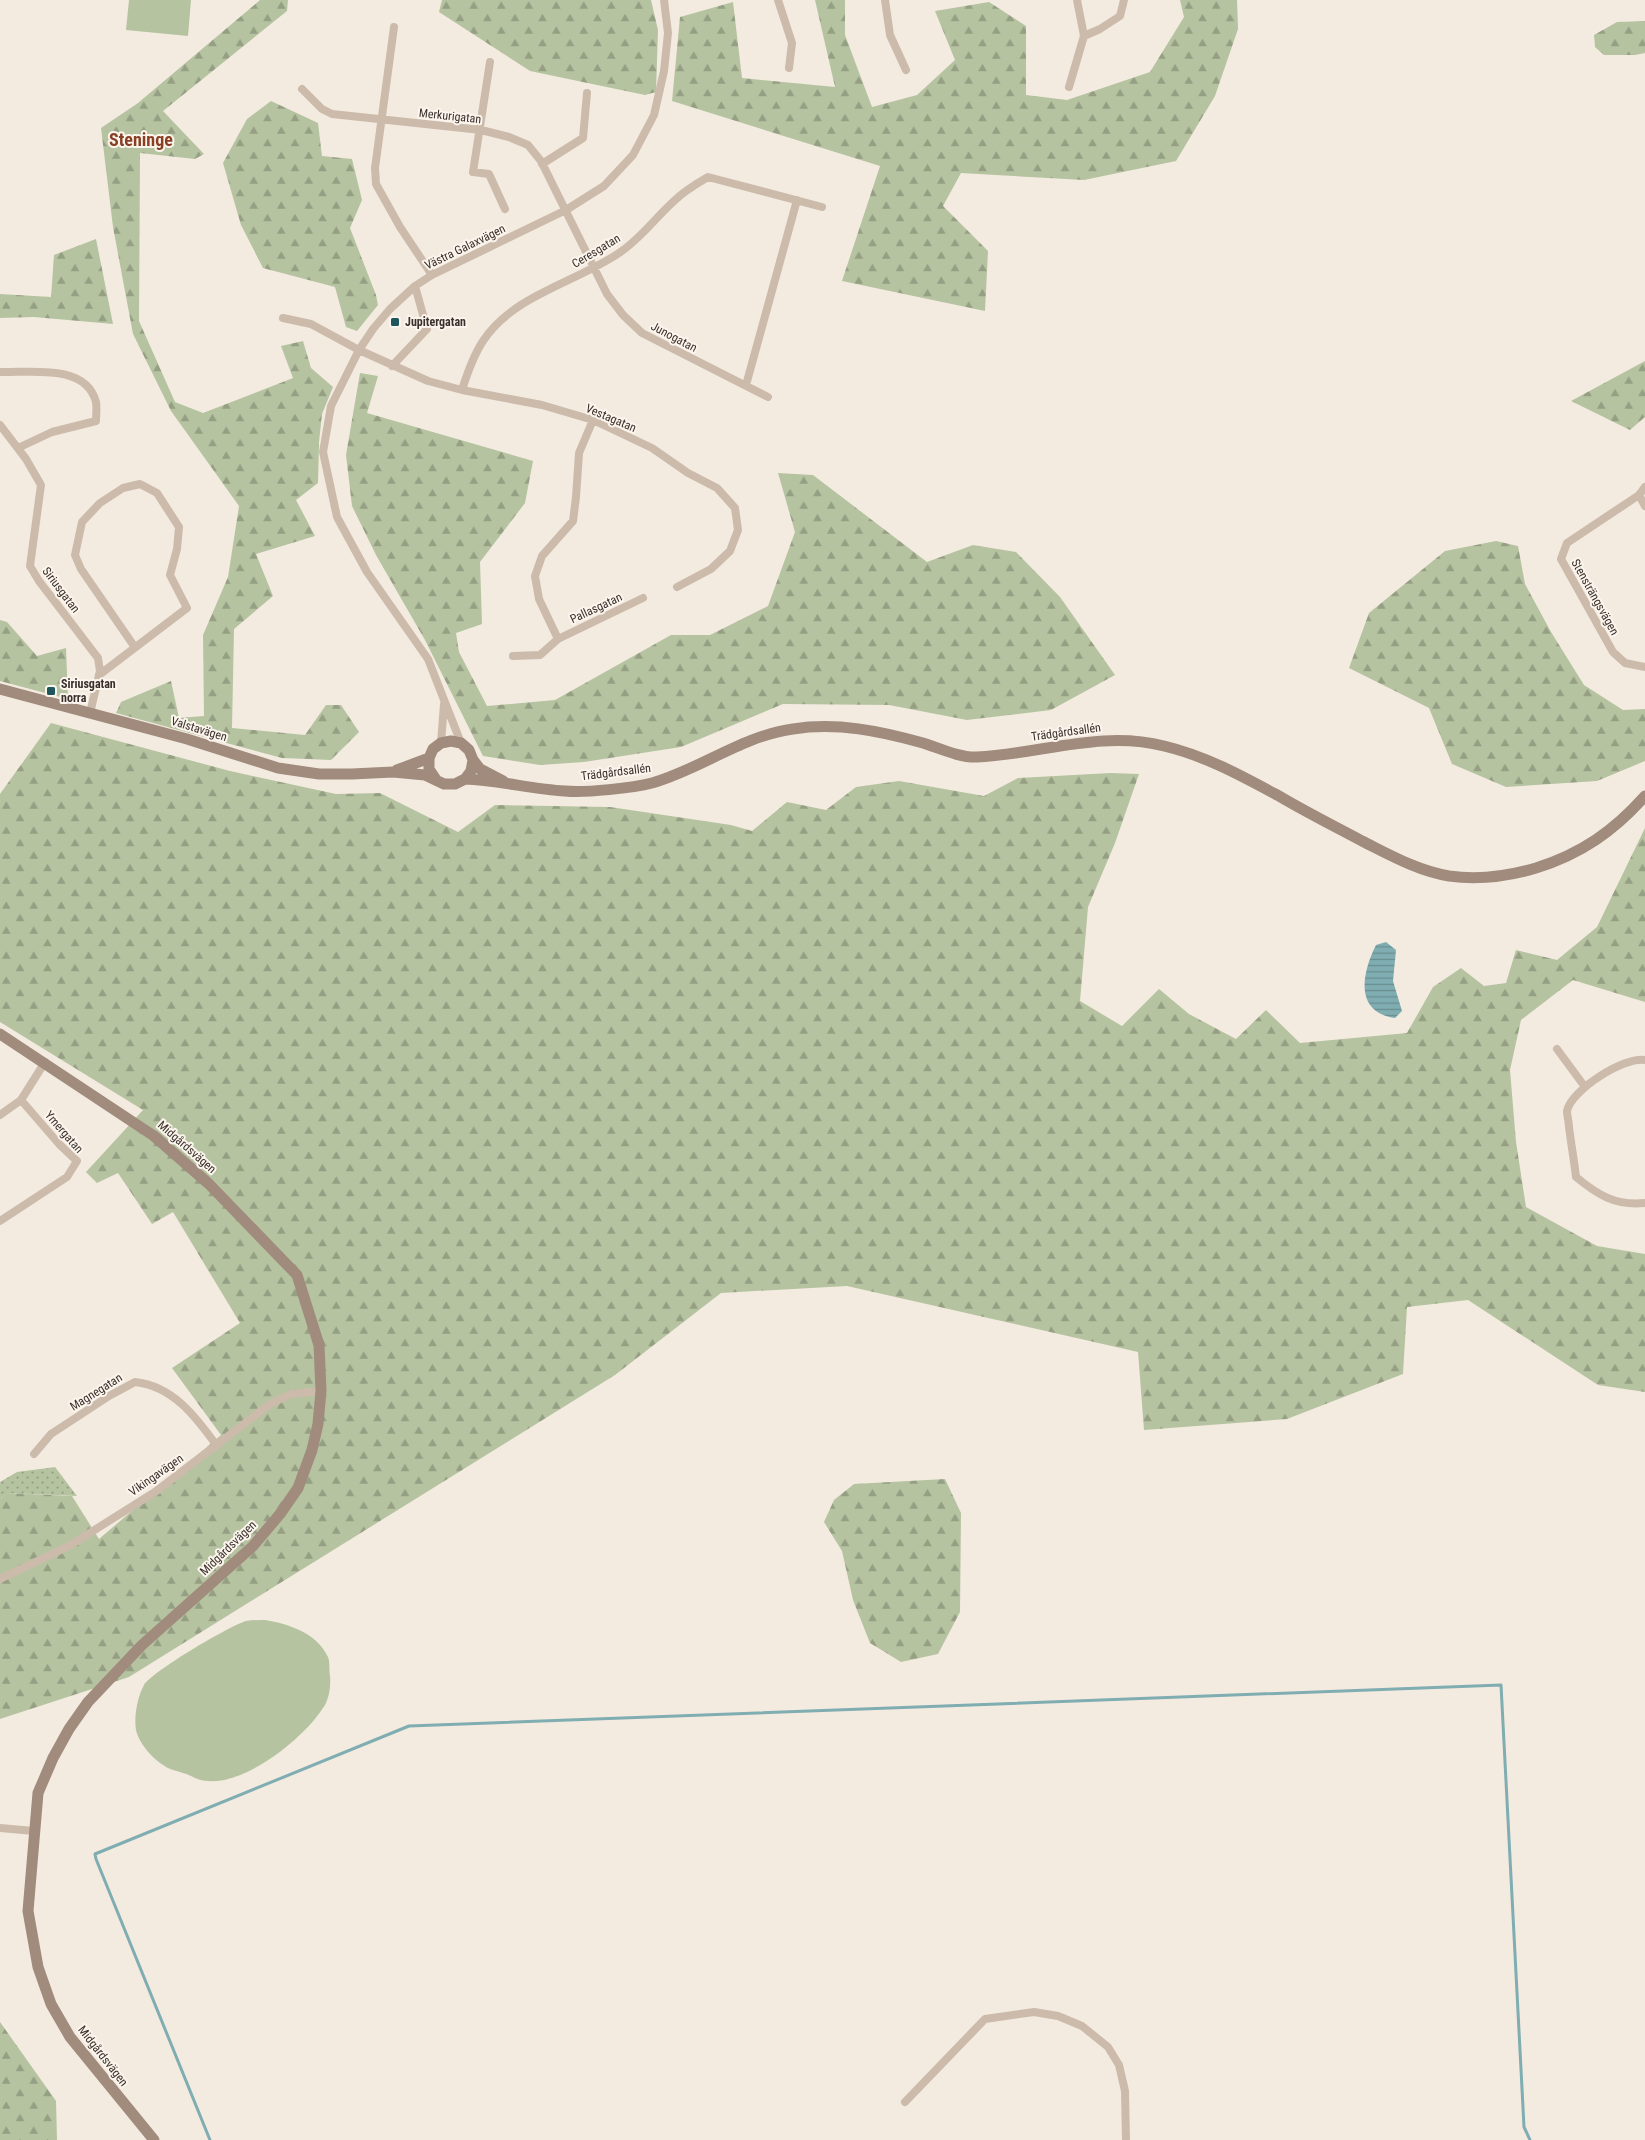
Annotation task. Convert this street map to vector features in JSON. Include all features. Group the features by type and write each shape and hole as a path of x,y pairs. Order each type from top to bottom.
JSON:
{"street":[{"path":"778,0 792,43 789,68"},
{"path":"885,0 890,35 906,70"},
{"path":"1069,87 1084,36 1077,0"},
{"path":"1084,36 1100,29 1120,16 1124,0"},
{"name":"Västra Galaxvägen","path":"461,743 428,659 367,572 337,517 323,452 331,406 359,350 373,329 390,309 415,286 432,275 566,210 604,186 632,155 654,115 664,71 668,33 668,1"},
{"path":"394,27 375,168 376,184 400,227 432,275"},
{"path":"490,62 474,172 489,174 505,209"},
{"name":"Merkurigatan","path":"302,89 322,109 332,114 481,130 509,137 528,145 542,164 566,210"},
{"path":"542,164 583,138 587,93"},
{"name":"Ceresgatan","path":"462,390 470,366 483,341 508,313 532,298 619,253 639,237 685,192 708,176 822,207"},
{"path":"746,385 797,200"},
{"name":"Junogatan","path":"566,210 607,294 623,315 642,333 768,397"},
{"path":"392,366 427,329 415,286"},
{"path":"283,318 311,324 359,350"},
{"name":"Vestagatan","path":"359,350 428,381 462,390 542,405 593,420 652,448 688,473 717,488 735,508 738,530 730,551 711,569 677,586"},
{"path":"0,372 55,373 72,376 87,386 96,402 96,421 52,432 18,448"},
{"path":"558,639 539,599 535,576 542,556 573,521 579,452 593,420"},
{"name":"Siriusgatan","path":"0,425 18,448 41,485 30,566 39,581 92,647 98,658 99,675 90,713"},
{"path":"99,675 134,646 187,608 170,575 178,549 179,527 157,494 140,484 123,488 100,503 82,522 75,555 81,569 134,646"},
{"name":"Stensträngsvägen","path":"1645,487 1639,495 1566,543 1561,559 1612,652 1625,664 1645,667"},
{"path":"1639,495 1645,506"},
{"name":"Pallasgatan","path":"513,656 540,654 558,639 643,598"},
{"name":"Valstavägen","path":"0,689 187,739 278,768 319,774 393,772 425,775 435,778 444,784 455,784 465,779"},
{"name":"Västra Galaxvägen","path":"441,742 444,700"},
{"name":"Trädgårdsallén","path":"465,779 568,792 649,784 686,772 732,748 765,735 793,728 836,726 882,732 972,757 1004,755 1095,740 1139,741 1198,755 1232,770 1399,860 1447,876 1469,878 1510,875 1572,854 1612,830 1645,796"},
{"path":"435,778 429,769 429,758 433,749 441,742 451,740 461,743 469,750 473,760 471,770 465,779"},
{"name":"Valstavägen","path":"393,772 429,758"},
{"name":"Trädgårdsallén","path":"473,760 480,769 512,785"},
{"name":"Midgårdsvägen","path":"0,1034 45,1062 154,1136 209,1184 296,1275 320,1345 321,1392 318,1424 312,1450 294,1494 253,1546 142,1645 88,1702 69,1729 53,1758 38,1794 28,1911 38,1967 52,2004 70,2037 154,2140"},
{"path":"1558,1049 1585,1087"},
{"path":"1645,1060 1638,1058 1615,1067 1585,1087 1573,1099 1567,1111 1576,1177 1599,1196 1632,1204 1645,1203"},
{"path":"0,1115 21,1100 45,1062"},
{"name":"Ymergatan","path":"0,1221 67,1177 77,1161 59,1144 21,1100"},
{"name":"Magnegatan","path":"34,1454 51,1434 109,1396 135,1382 161,1388 196,1417 217,1446"},
{"name":"Vikingavägen","path":"0,1579 69,1546 154,1492 270,1404 291,1394 321,1392"},
{"path":"0,1828 34,1832"},
{"path":"905,2102 985,2019 1034,2012 1058,2016 1082,2026 1108,2048 1119,2065 1125,2091 1126,2140"}],"green space":[{"path":"129,0 191,0 188,36 126,30"},
{"path":"260,0 288,0 287,11 163,111 204,154 195,159 140,153 139,321 175,402 203,413 293,378 281,346 303,341 311,368 333,387 322,414 318,483 296,500 315,536 256,554 273,596 234,629 232,728 305,735 326,705 341,705 359,732 331,760 282,758 116,713 121,702 171,681 179,718 204,716 203,635 228,577 239,506 171,411 133,334 113,227 101,128 138,103"},
{"path":"442,0 651,0 658,30 656,92 645,95 530,71 439,12"},
{"path":"815,0 845,0 845,35 872,107 917,95 955,60 935,11 989,2 1026,26 1026,95 1067,100 1150,72 1184,17 1180,0 1237,0 1238,29 1215,96 1176,161 1084,180 961,173 943,206 988,251 985,311 842,281 880,166 672,101 680,17 733,2 742,78 835,87"},
{"path":"1645,21 1645,53 1635,55 1604,55 1595,47 1594,35 1617,22"},
{"path":"271,101 318,123 322,156 352,159 362,200 350,228 376,295 378,305 357,331 346,327 335,287 263,268 241,225 223,163 247,119"},
{"path":"96,239 113,324 34,317 0,318 0,294 51,297 54,255"},
{"path":"1645,361 1645,417 1630,430 1571,401"},
{"path":"360,373 378,376 367,413 533,461 525,503 480,562 482,624 456,633 459,652 487,706 555,700 671,635 710,635 768,606 795,532 778,473 813,475 927,562 973,545 1016,552 1060,597 1115,675 1051,710 967,720 889,705 783,704 681,747 584,762 540,765 483,756 425,640 376,555 352,506 346,455"},
{"path":"1496,541 1518,546 1525,584 1551,632 1584,685 1623,710 1645,709 1645,761 1597,781 1506,787 1452,764 1429,708 1349,668 1369,613 1445,551"},
{"path":"0,620 7,622 37,656 66,648 68,699 0,681"},
{"path":"51,723 230,771 336,794 380,793 458,832 495,805 610,807 731,825 752,831 787,802 826,810 856,787 899,781 984,796 1018,778 1111,773 1139,774 1115,843 1088,907 1080,1001 1122,1026 1159,989 1189,1014 1236,1039 1266,1010 1300,1043 1407,1033 1433,987 1461,968 1484,986 1506,983 1516,950 1557,960 1597,927 1645,828 1645,1002 1573,980 1521,1020 1510,1070 1516,1142 1526,1207 1597,1246 1645,1254 1645,1392 1598,1385 1468,1300 1407,1307 1403,1374 1287,1419 1144,1430 1138,1352 847,1286 721,1293 615,1375 129,1677 0,1719 0,1498 8,1493 72,1496 99,1539 221,1435 172,1368 240,1323 173,1212 152,1224 118,1173 97,1183 86,1172 143,1110 0,1022 0,794"},
{"path":"55,1467 77,1496 9,1493 0,1498 0,1482 17,1472"},
{"path":"945,1479 961,1513 960,1612 938,1654 901,1662 870,1643 853,1600 842,1551 824,1522 834,1500 854,1484"},
{"path":"265,1620 301,1631 310,1636 323,1649 329,1659 330,1688 323,1708 299,1736 282,1750 264,1763 225,1780 207,1781 163,1765 152,1756 140,1741 136,1731 136,1710 144,1685 161,1670 224,1631 246,1621"},
{"path":"0,2022 56,2101 57,2140 0,2140"}],"water":[{"path":"1386,942 1396,950 1393,981 1402,1011 1395,1018 1382,1014 1373,1008 1367,1000 1365,990 1367,967 1371,956 1376,945"}],"waterway":[{"path":"210,2140 95,1854 409,1726 1501,1685 1524,2127 1530,2140"}],"place":[{"name":"Jupitergatan","path":"395,322"},
{"name":"Siriusgatan norra","path":"51,691"}],"district":[{"name":"Steninge","path":"141,140"}]}
